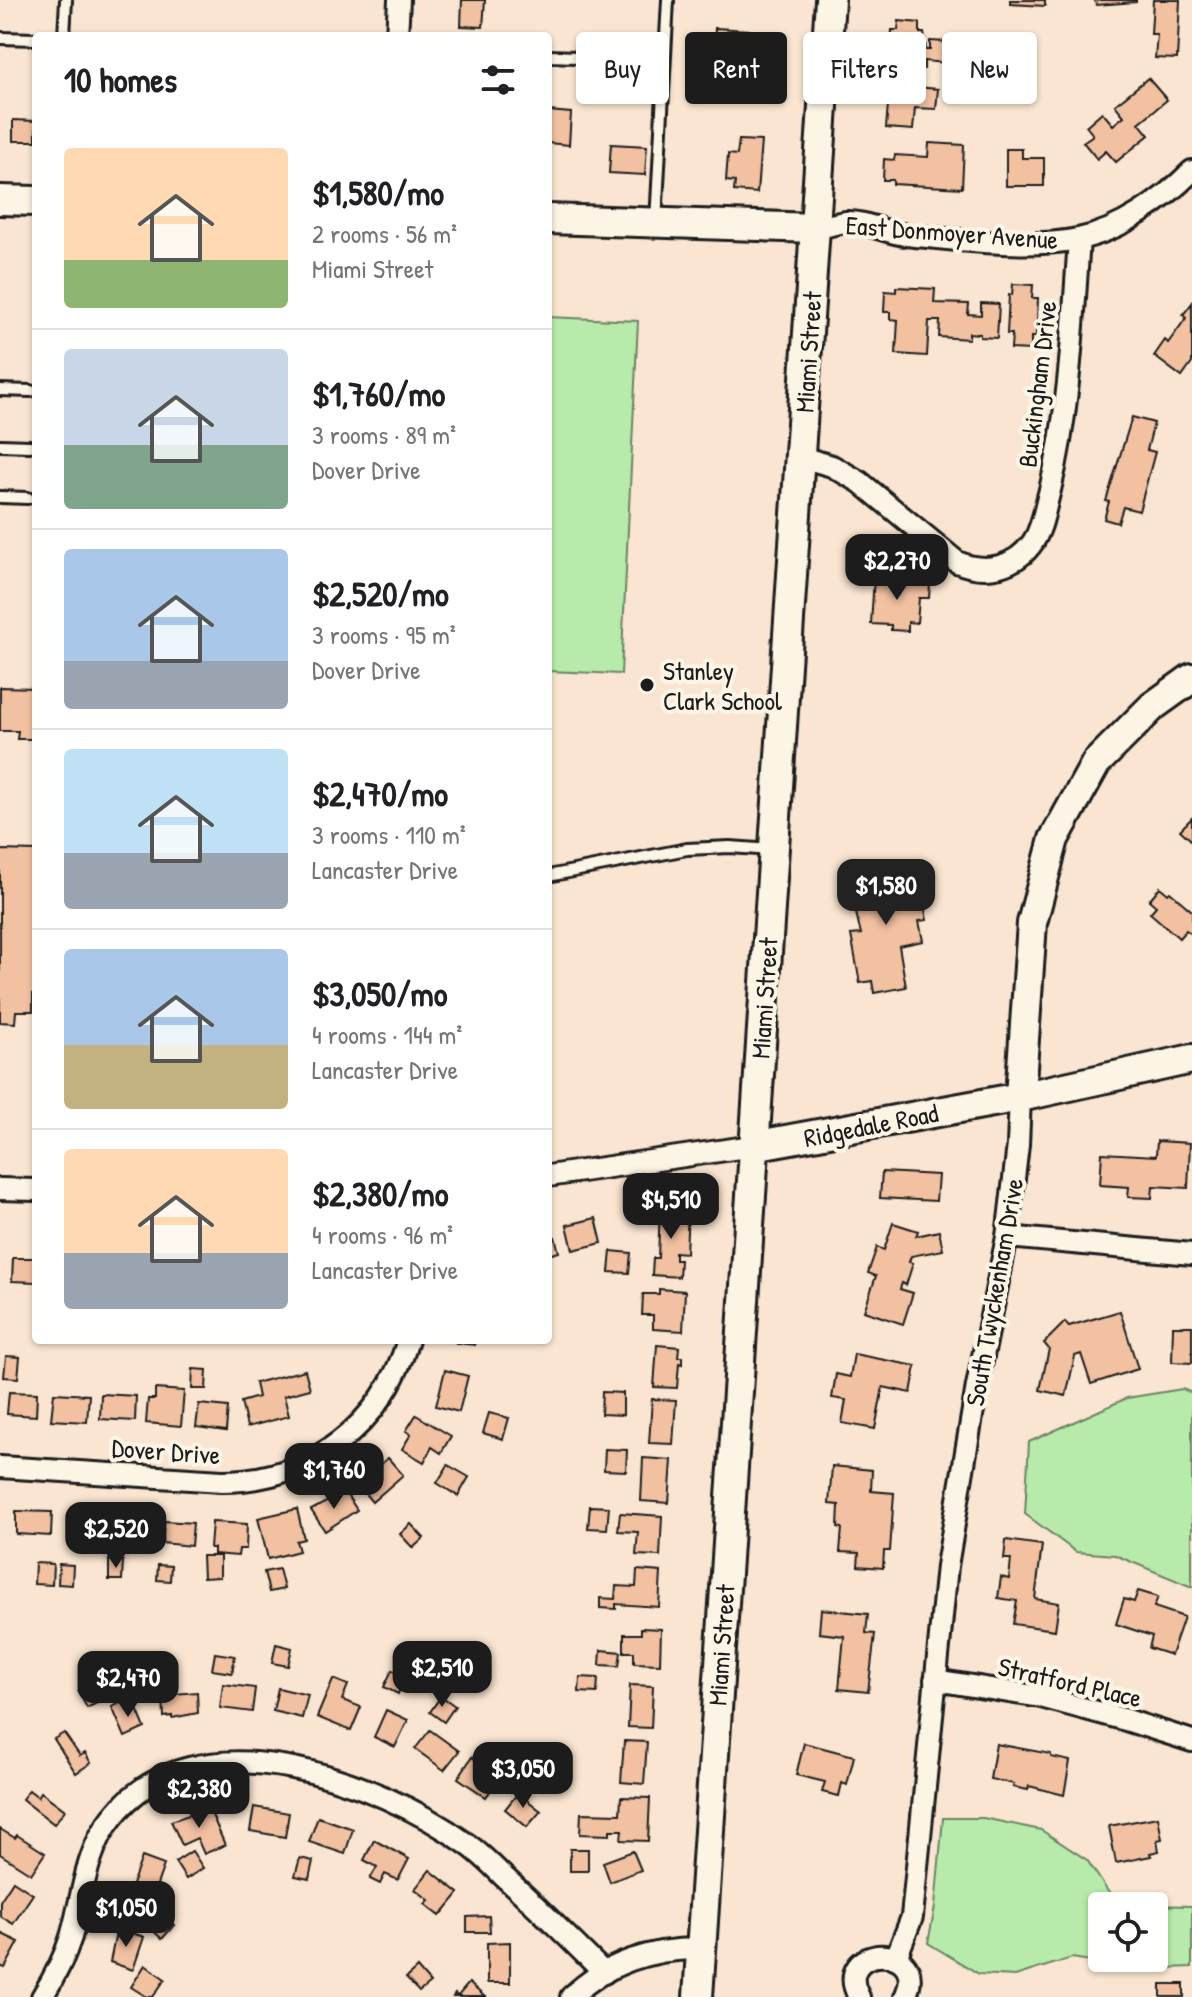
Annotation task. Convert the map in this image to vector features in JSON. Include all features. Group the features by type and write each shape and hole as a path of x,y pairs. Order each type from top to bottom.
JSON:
{"street":[{"path":"397,32 399,0"},
{"name":"Miami Street","path":"698,1997 830,0"},
{"name":"East Donmoyer Avenue","path":"552,219 816,228 848,222 902,235 1034,243 1079,239 1111,228 1143,211 1192,171"},
{"path":"0,200 32,201"},
{"name":"Buckingham Drive","path":"801,457 832,466 860,482 957,562 969,567 994,568 1018,558 1040,529 1059,451 1066,413 1079,239"},
{"name":"South Twyckenham Drive","path":"896,1958 912,1917 947,1566 961,1475 1007,1237 1018,1145 1032,923 1054,839 1096,763 1153,706 1192,678"},
{"name":"Ridgedale Road","path":"552,1175 753,1146 1020,1097 1192,1059"},
{"path":"0,1189 32,1190"},
{"path":"1007,1237 1192,1254"},
{"name":"Dover Drive","path":"0,1467 222,1481 246,1481 293,1470 338,1444 361,1422 393,1379 406,1344"},
{"name":"Stratford Place","path":"935,1680 1041,1697 1192,1741"},
{"path":"42,1997 62,1962 71,1937 87,1866 97,1839 112,1818 147,1785 214,1763 253,1762 287,1767 371,1791 409,1809 470,1845 604,1973"},
{"path":"571,1997 621,1963 651,1953 701,1949"},
{"path":"859,1997 854,1985 855,1976 863,1961 879,1954 903,1963 909,1979 905,1997"}],"lane":[{"path":"64,32 66,0"},
{"path":"666,32 668,0"},
{"path":"0,38 32,39"},
{"path":"552,56 576,57"},
{"path":"656,223 662,104"},
{"path":"0,390 31,391"},
{"path":"0,445 30,446"},
{"path":"0,497 28,498"},
{"path":"552,875 687,849 730,847 774,850"}],"green space":[{"path":"552,317 638,321 621,674 552,671"},
{"path":"1182,1389 1192,1393 1192,1587 1115,1555 1076,1552 1025,1514 1029,1442 1127,1398"},
{"path":"943,1818 983,1818 1041,1830 1087,1860 1108,1892 1088,1892 1088,1961 1072,1958 1015,1976 979,1974 928,1943 935,1907"},
{"path":"1168,1905 1192,1906 1192,1967 1168,1968"}],"building":[{"path":"462,0 485,0 483,27 461,26"},
{"path":"1010,0 1045,0 1045,6 1010,4"},
{"path":"1095,0 1136,0 1136,2 1096,5"},
{"path":"1153,0 1180,0 1177,59 1155,58 1157,34 1151,34"},
{"path":"899,21 920,23 920,32 892,32 898,30"},
{"path":"715,28 749,30 749,32 715,32"},
{"path":"930,41 942,42 942,63 926,61"},
{"path":"1148,78 1167,100 1139,123 1149,135 1116,162 1106,151 1097,159 1083,142 1093,135 1086,126 1102,112 1113,125 1124,116 1115,105"},
{"path":"926,88 938,89 936,109 915,108 913,130 886,128 888,104 926,104"},
{"path":"552,111 571,113 569,145 552,143"},
{"path":"13,120 32,121 32,141 13,141"},
{"path":"739,140 761,141 757,193 734,191 735,182 726,181 728,154 737,155"},
{"path":"929,143 964,145 962,188 893,184 893,180 883,180 884,159 894,160 895,155 928,157"},
{"path":"611,144 647,146 645,175 609,173"},
{"path":"1006,149 1022,149 1022,158 1044,158 1044,186 1006,186"},
{"path":"1013,284 1033,285 1032,298 1038,298 1036,337 1031,337 1031,350 1011,349 1012,334 1007,334 1009,295 1012,295"},
{"path":"896,287 935,289 934,303 969,304 968,314 981,315 981,303 999,304 997,338 969,333 969,339 939,337 940,321 929,321 927,356 896,354 898,320 890,319 890,312 884,312 885,291 896,292"},
{"path":"1192,303 1192,363 1182,377 1154,356 1186,318 1183,315"},
{"path":"1132,417 1154,423 1147,450 1155,452 1139,511 1123,507 1118,523 1104,519 1109,502 1106,501"},
{"path":"874,577 930,584 929,598 919,598 917,623 908,622 908,631 891,630 891,625 871,624"},
{"path":"0,687 32,688 32,739 17,739 18,731 0,731"},
{"path":"1192,818 1192,841 1180,830"},
{"path":"0,850 32,851 32,1011 16,1011 15,1023 0,1022"},
{"path":"910,868 916,901 923,900 927,920 919,921 923,941 899,946 906,987 874,993 872,981 860,983 851,935 861,934 852,896 856,895 853,879 876,875 877,881 886,879 885,873"},
{"path":"1160,887 1192,911 1192,934 1186,930 1179,938 1150,913 1156,906 1149,900"},
{"path":"1157,1141 1190,1143 1188,1188 1153,1186 1152,1198 1128,1197 1129,1187 1100,1185 1102,1153 1156,1156"},
{"path":"882,1172 938,1175 936,1201 880,1198"},
{"path":"660,1207 688,1209 686,1253 675,1252 675,1260 680,1260 679,1277 652,1275 653,1258 658,1258"},
{"path":"596,1218 602,1243 573,1250 567,1225"},
{"path":"893,1223 918,1231 916,1236 939,1231 943,1250 911,1256 909,1262 913,1263 906,1285 902,1283 900,1289 913,1293 903,1324 864,1311 876,1276 868,1273 877,1247 884,1250"},
{"path":"555,1237 559,1252 552,1254 552,1238"},
{"path":"611,1251 631,1253 629,1273 609,1272"},
{"path":"13,1258 32,1258 32,1282 12,1281"},
{"path":"659,1289 685,1291 683,1331 653,1329 653,1315 642,1315 643,1294 659,1294"},
{"path":"1120,1311 1138,1369 1091,1384 1081,1354 1075,1356 1066,1396 1040,1390 1049,1349 1044,1343 1065,1322 1069,1326"},
{"path":"1173,1326 1192,1326 1192,1363 1172,1362"},
{"path":"657,1345 679,1347 678,1357 682,1357 682,1364 679,1363 677,1388 654,1387"},
{"path":"854,1354 916,1366 911,1393 883,1387 875,1429 842,1423 846,1400 832,1398 836,1374 850,1377"},
{"path":"6,1356 20,1357 18,1378 4,1377"},
{"path":"193,1369 207,1370 206,1389 192,1389"},
{"path":"305,1370 310,1389 284,1396 289,1416 247,1427 241,1402 258,1397 255,1383"},
{"path":"445,1370 468,1376 459,1412 436,1406"},
{"path":"155,1389 184,1391 181,1426 146,1423 148,1399 155,1399"},
{"path":"9,1392 37,1393 36,1416 7,1414"},
{"path":"602,1392 623,1393 623,1415 601,1414"},
{"path":"54,1393 89,1395 87,1422 51,1420"},
{"path":"101,1394 136,1396 135,1421 100,1419"},
{"path":"652,1399 676,1400 673,1444 649,1443"},
{"path":"199,1404 228,1407 226,1431 196,1427"},
{"path":"489,1413 509,1418 503,1439 483,1433"},
{"path":"416,1415 451,1436 441,1453 432,1447 424,1462 402,1449 411,1434 406,1431"},
{"path":"605,1449 627,1450 626,1471 604,1470"},
{"path":"388,1458 403,1475 372,1502 357,1484 366,1477 364,1474 369,1470 372,1472"},
{"path":"643,1458 672,1460 669,1503 641,1501"},
{"path":"448,1465 469,1477 458,1496 437,1483"},
{"path":"832,1466 872,1470 871,1491 894,1493 890,1551 884,1551 883,1568 858,1566 859,1553 840,1552 842,1528 838,1527 839,1505 829,1504"},
{"path":"345,1492 357,1510 325,1531 311,1510"},
{"path":"590,1506 609,1507 607,1529 588,1528"},
{"path":"297,1509 304,1539 296,1541 299,1551 268,1559 258,1518"},
{"path":"16,1511 52,1512 51,1536 16,1534"},
{"path":"620,1513 662,1516 660,1556 636,1555 638,1532 618,1531"},
{"path":"71,1518 100,1521 99,1541 69,1539"},
{"path":"135,1518 150,1519 148,1546 114,1542 116,1520 135,1521"},
{"path":"164,1521 193,1523 191,1546 162,1543"},
{"path":"212,1522 247,1524 246,1549 239,1549 238,1556 214,1554 214,1548 210,1548"},
{"path":"411,1524 424,1538 413,1548 400,1534"},
{"path":"1006,1540 1042,1545 1035,1599 1059,1603 1055,1630 1013,1624 1017,1601 998,1598 1001,1577 1009,1579 1011,1559 1004,1559"},
{"path":"202,1556 220,1556 220,1577 203,1578"},
{"path":"109,1560 123,1561 122,1580 109,1580"},
{"path":"35,1563 53,1564 52,1585 34,1584"},
{"path":"59,1564 73,1565 72,1585 58,1584"},
{"path":"158,1565 171,1566 170,1581 157,1580"},
{"path":"279,1569 284,1589 269,1592 264,1572"},
{"path":"637,1570 661,1572 659,1607 616,1604 616,1609 600,1608 600,1598 615,1599 616,1586 636,1587"},
{"path":"1138,1591 1158,1597 1154,1607 1184,1617 1171,1655 1149,1648 1152,1636 1116,1624 1124,1599 1134,1602"},
{"path":"821,1609 868,1614 866,1633 875,1634 868,1692 839,1689 844,1636 819,1633"},
{"path":"641,1628 661,1629 660,1664 634,1663 634,1652 624,1652 624,1634 641,1634"},
{"path":"276,1644 292,1648 288,1666 272,1663"},
{"path":"601,1650 621,1652 619,1666 600,1665"},
{"path":"215,1653 235,1656 232,1673 212,1670"},
{"path":"392,1670 406,1676 398,1694 384,1687"},
{"path":"580,1677 598,1678 597,1693 579,1692"},
{"path":"333,1679 348,1685 342,1700 361,1707 351,1731 317,1717"},
{"path":"169,1681 169,1692 151,1693 150,1683"},
{"path":"91,1684 99,1702 87,1708 78,1691"},
{"path":"223,1684 255,1688 252,1712 220,1708"},
{"path":"630,1685 653,1686 651,1728 628,1727"},
{"path":"278,1688 308,1695 302,1718 273,1711"},
{"path":"197,1692 198,1713 164,1717 163,1695"},
{"path":"441,1696 455,1706 444,1722 430,1712"},
{"path":"126,1700 131,1711 137,1709 145,1728 125,1737 112,1707"},
{"path":"386,1710 408,1720 395,1747 374,1737"},
{"path":"430,1730 459,1751 444,1770 415,1749"},
{"path":"64,1733 80,1756 85,1753 91,1763 76,1773 54,1739"},
{"path":"624,1741 647,1742 644,1784 621,1782"},
{"path":"804,1743 854,1756 847,1785 842,1783 839,1796 822,1792 825,1782 796,1775"},
{"path":"996,1744 1051,1754 1051,1757 1070,1761 1064,1795 1029,1786 1028,1790 1013,1787 1014,1784 990,1779"},
{"path":"489,1755 507,1767 486,1797 458,1778 472,1757 483,1765"},
{"path":"29,1790 38,1797 41,1792 65,1810 54,1824 22,1799"},
{"path":"518,1793 541,1811 527,1827 505,1809"},
{"path":"621,1797 650,1798 648,1841 621,1840 622,1830 610,1830 610,1835 580,1834 581,1813 620,1814"},
{"path":"254,1807 289,1813 285,1837 250,1831"},
{"path":"209,1808 225,1845 204,1854 197,1838 182,1845 171,1821"},
{"path":"318,1817 353,1829 345,1854 309,1842"},
{"path":"1158,1817 1162,1839 1157,1840 1159,1851 1150,1853 1151,1856 1116,1863 1109,1826"},
{"path":"0,1829 15,1838 17,1835 45,1853 31,1874 0,1854"},
{"path":"374,1840 409,1859 398,1880 385,1874 380,1884 370,1879 377,1867 364,1860"},
{"path":"570,1849 588,1849 588,1871 570,1871"},
{"path":"192,1851 203,1868 186,1879 175,1862"},
{"path":"633,1851 641,1870 610,1882 603,1862"},
{"path":"142,1857 164,1865 150,1904 128,1896"},
{"path":"300,1858 313,1861 309,1879 295,1876"},
{"path":"430,1870 459,1893 440,1916 425,1904 429,1900 415,1889"},
{"path":"13,1881 33,1894 13,1924 0,1916 0,1901"},
{"path":"160,1912 174,1925 162,1939 147,1925"},
{"path":"489,1916 490,1932 467,1932 467,1917"},
{"path":"117,1928 144,1937 133,1970 110,1962"},
{"path":"0,1933 19,1942 5,1968 0,1966"},
{"path":"510,1942 510,1983 487,1983 487,1943"},
{"path":"145,1965 165,1979 153,1997 147,1997 131,1987"},
{"path":"417,1968 430,1983 419,1992 406,1978"},
{"path":"469,1983 485,1997 453,1997 455,1994 458,1996"},
{"path":"1161,1984 1184,1984 1184,1997 1161,1997"}],"place":[{"name":"Stanley Clark School","path":"647,685"}]}
